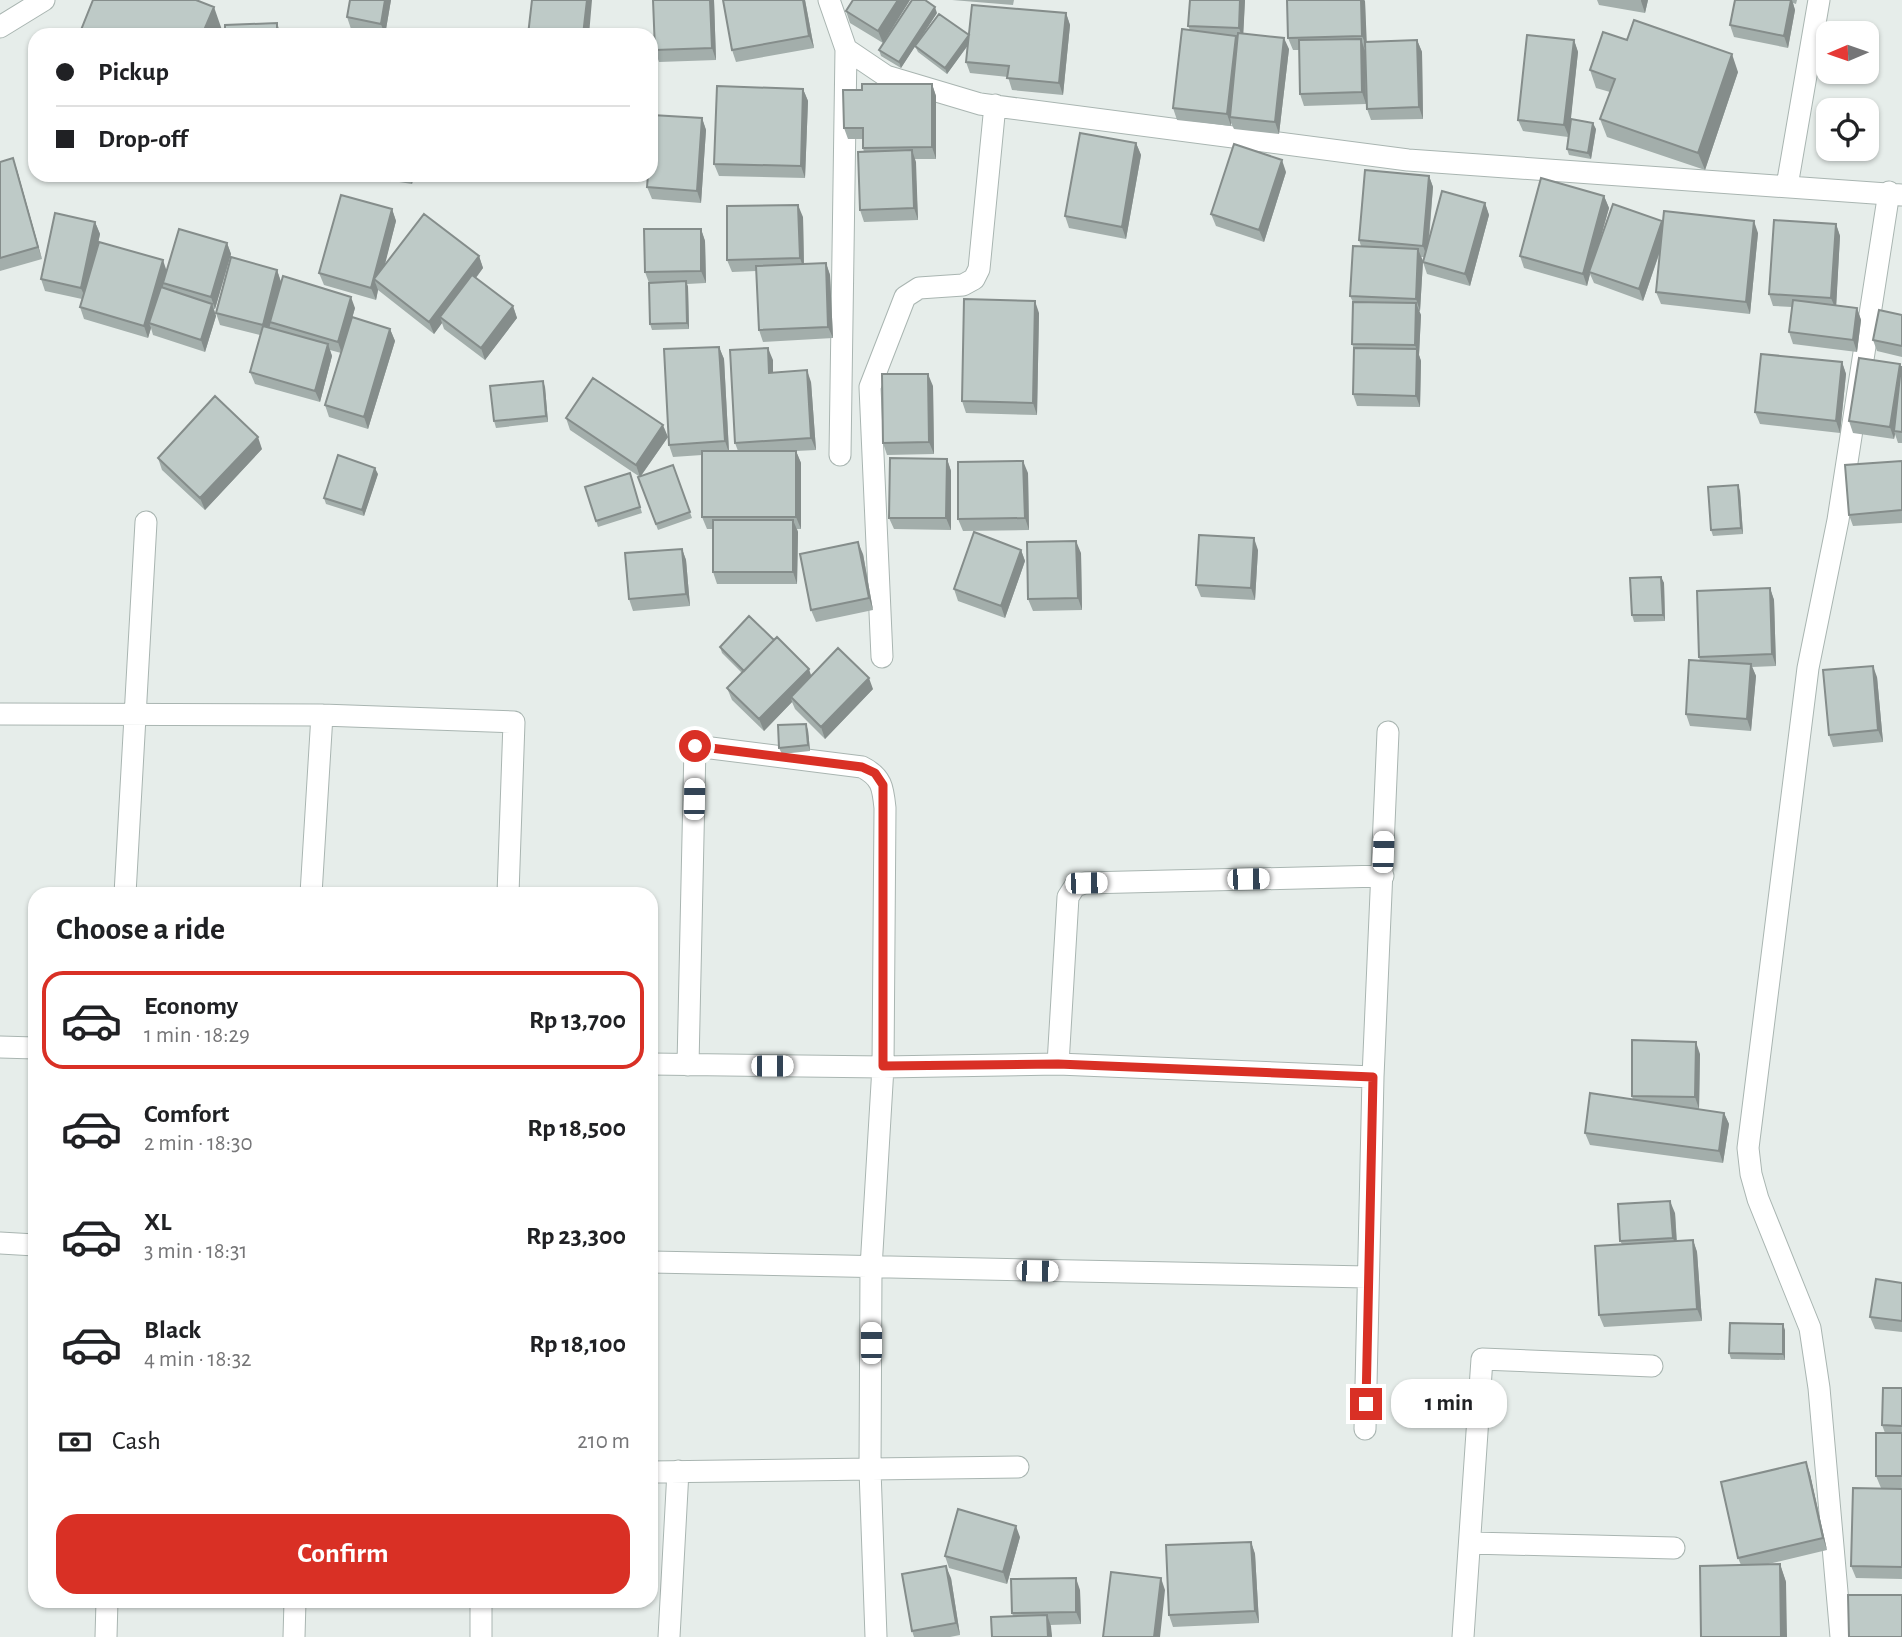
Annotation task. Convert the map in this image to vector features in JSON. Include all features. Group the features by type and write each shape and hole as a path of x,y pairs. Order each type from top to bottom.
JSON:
{"street":[{"path":"0,27 44,0"},
{"path":"829,0 846,49 839,455"},
{"path":"1787,186 1819,0"},
{"path":"846,49 886,76 995,105 1408,160 1896,194 1838,520 1808,668 1748,1148 1758,1199 1810,1328 1819,1388 1842,1637"},
{"path":"883,657 870,387 905,297 919,288 963,285 974,279 979,269 995,105"},
{"path":"125,887 146,522"},
{"path":"0,714 278,718 322,715 514,722 508,887"},
{"path":"312,887 322,715"},
{"path":"1365,1429 1373,1077 1388,732"},
{"path":"688,1065 695,746 862,767 875,773 883,785 883,1066 871,1268 870,1469 877,1637"},
{"path":"1058,1064 1068,897 1075,886 1086,883 1382,876"},
{"path":"0,1047 28,1048"},
{"path":"658,1063 883,1066 1058,1064 1373,1077"},
{"path":"0,1243 28,1245"},
{"path":"658,1262 1367,1277"},
{"path":"1463,1637 1482,1359 1652,1366"},
{"path":"658,1472 1018,1467"},
{"path":"669,1637 678,1471"},
{"path":"1469,1543 1674,1548"},
{"path":"106,1637 107,1608"},
{"path":"294,1637 295,1608"},
{"path":"481,1608 481,1637"}],"building":[{"path":"93,0 196,0 214,7 205,28 82,28"},
{"path":"350,0 385,0 381,24 347,17"},
{"path":"532,0 587,0 584,28 529,28"},
{"path":"653,0 710,0 712,48 658,50 658,28 654,28"},
{"path":"723,0 803,0 809,36 732,50"},
{"path":"853,0 898,0 878,31 846,11"},
{"path":"912,0 925,0 935,7 899,62 879,50"},
{"path":"1190,0 1240,0 1239,28 1188,26"},
{"path":"1287,0 1361,0 1362,36 1288,38"},
{"path":"1735,0 1791,0 1784,36 1730,25"},
{"path":"972,5 1066,13 1059,83 1007,78 1009,66 966,62"},
{"path":"939,14 969,35 945,68 915,46"},
{"path":"1634,20 1732,54 1698,153 1600,119 1615,79 1590,70 1603,32 1627,40"},
{"path":"277,23 277,28 225,28 225,25"},
{"path":"1182,29 1236,36 1227,114 1173,108"},
{"path":"1238,33 1284,38 1275,122 1230,117"},
{"path":"1527,35 1574,40 1564,125 1518,120"},
{"path":"1361,39 1362,92 1300,94 1299,40"},
{"path":"1417,40 1419,107 1367,109 1365,42"},
{"path":"862,84 932,84 932,147 863,148 863,128 844,128 843,90 862,90"},
{"path":"717,86 803,89 801,166 714,164"},
{"path":"658,115 702,118 697,191 647,187 647,182 658,182"},
{"path":"1571,119 1593,123 1588,153 1567,149"},
{"path":"1080,133 1136,143 1122,227 1065,216"},
{"path":"1234,144 1282,160 1259,230 1211,214"},
{"path":"912,150 914,208 860,210 858,152"},
{"path":"13,158 38,247 0,258 0,162"},
{"path":"1365,170 1429,176 1423,246 1359,240"},
{"path":"1541,178 1604,196 1583,274 1520,256"},
{"path":"1442,191 1485,203 1465,274 1423,262"},
{"path":"341,195 392,209 371,288 319,273"},
{"path":"1613,204 1662,221 1639,289 1589,272"},
{"path":"798,205 800,258 727,260 727,206"},
{"path":"1664,211 1754,221 1746,302 1656,292"},
{"path":"55,213 95,222 81,288 41,279"},
{"path":"424,214 479,256 429,322 374,279"},
{"path":"1774,220 1836,224 1831,298 1769,294"},
{"path":"179,229 227,243 211,297 163,283"},
{"path":"644,229 701,229 701,271 645,272"},
{"path":"99,242 163,260 144,326 80,307"},
{"path":"1353,246 1418,249 1416,299 1350,296"},
{"path":"231,257 277,270 263,325 216,313"},
{"path":"826,263 828,327 759,330 756,266"},
{"path":"472,275 513,306 481,348 440,317"},
{"path":"283,276 351,297 338,342 270,322"},
{"path":"686,281 687,323 650,324 649,283"},
{"path":"161,287 212,304 201,340 149,323"},
{"path":"964,299 1035,301 1033,403 962,401"},
{"path":"1793,300 1857,308 1853,340 1789,332"},
{"path":"1353,302 1416,303 1415,345 1352,344"},
{"path":"1879,310 1902,315 1902,346 1873,340"},
{"path":"352,317 390,329 364,417 325,405"},
{"path":"263,326 328,344 315,391 250,372"},
{"path":"719,347 725,441 669,445 664,349"},
{"path":"768,348 769,373 807,370 811,438 735,443 730,350"},
{"path":"1354,348 1417,349 1416,396 1353,394"},
{"path":"1761,354 1842,362 1836,421 1755,412"},
{"path":"1859,358 1900,364 1890,427 1849,421"},
{"path":"1902,367 1902,432 1894,431"},
{"path":"882,374 928,374 929,442 883,443"},
{"path":"593,378 663,425 636,465 566,418"},
{"path":"543,381 546,416 494,421 490,386"},
{"path":"215,396 258,437 200,498 158,458"},
{"path":"702,451 796,451 796,517 702,517"},
{"path":"338,455 375,468 362,510 324,498"},
{"path":"890,458 947,459 946,518 889,518"},
{"path":"1023,461 1025,518 958,519 958,462"},
{"path":"1902,461 1902,510 1849,515 1845,465"},
{"path":"673,465 690,512 656,524 638,477"},
{"path":"630,473 640,507 596,521 585,487"},
{"path":"1738,485 1741,528 1711,530 1708,487"},
{"path":"713,520 793,520 793,572 713,572"},
{"path":"974,532 1021,550 1001,606 954,589"},
{"path":"1199,535 1254,538 1251,588 1196,585"},
{"path":"1076,541 1078,598 1028,599 1027,542"},
{"path":"858,542 869,598 811,610 800,554"},
{"path":"682,549 686,594 629,599 625,553"},
{"path":"1661,577 1663,615 1632,615 1630,578"},
{"path":"1770,588 1772,654 1699,657 1697,591"},
{"path":"749,616 774,640 744,671 720,647"},
{"path":"777,637 809,669 759,719 727,688"},
{"path":"838,648 869,678 821,727 791,697"},
{"path":"1689,660 1751,664 1747,719 1686,714"},
{"path":"1873,666 1878,730 1829,735 1823,670"},
{"path":"806,724 808,745 779,748 778,725"},
{"path":"1632,1040 1696,1042 1695,1097 1632,1096"},
{"path":"1590,1093 1724,1113 1719,1151 1585,1133"},
{"path":"1670,1201 1673,1238 1620,1241 1618,1204"},
{"path":"1693,1240 1697,1309 1599,1315 1595,1246"},
{"path":"1876,1279 1902,1283 1902,1321 1870,1317"},
{"path":"1730,1323 1783,1324 1783,1354 1729,1353"},
{"path":"1883,1388 1902,1388 1902,1426 1882,1425"},
{"path":"1876,1433 1902,1433 1902,1476 1876,1476"},
{"path":"1806,1462 1823,1538 1738,1558 1721,1482"},
{"path":"1853,1488 1902,1489 1902,1567 1851,1566"},
{"path":"958,1509 1016,1526 1003,1572 945,1556"},
{"path":"1251,1542 1255,1611 1169,1615 1166,1545"},
{"path":"1780,1564 1781,1637 1701,1637 1700,1566"},
{"path":"946,1566 956,1623 912,1631 902,1574"},
{"path":"1111,1572 1161,1578 1154,1637 1103,1637"},
{"path":"1076,1578 1076,1612 1012,1613 1011,1579"},
{"path":"1848,1595 1902,1595 1902,1637 1849,1637"},
{"path":"1047,1615 1048,1637 992,1637 991,1617"}],"route":[{"path":"695,746 862,767 875,773 883,785 883,1066 1058,1064 1373,1077 1366,1404"}]}
